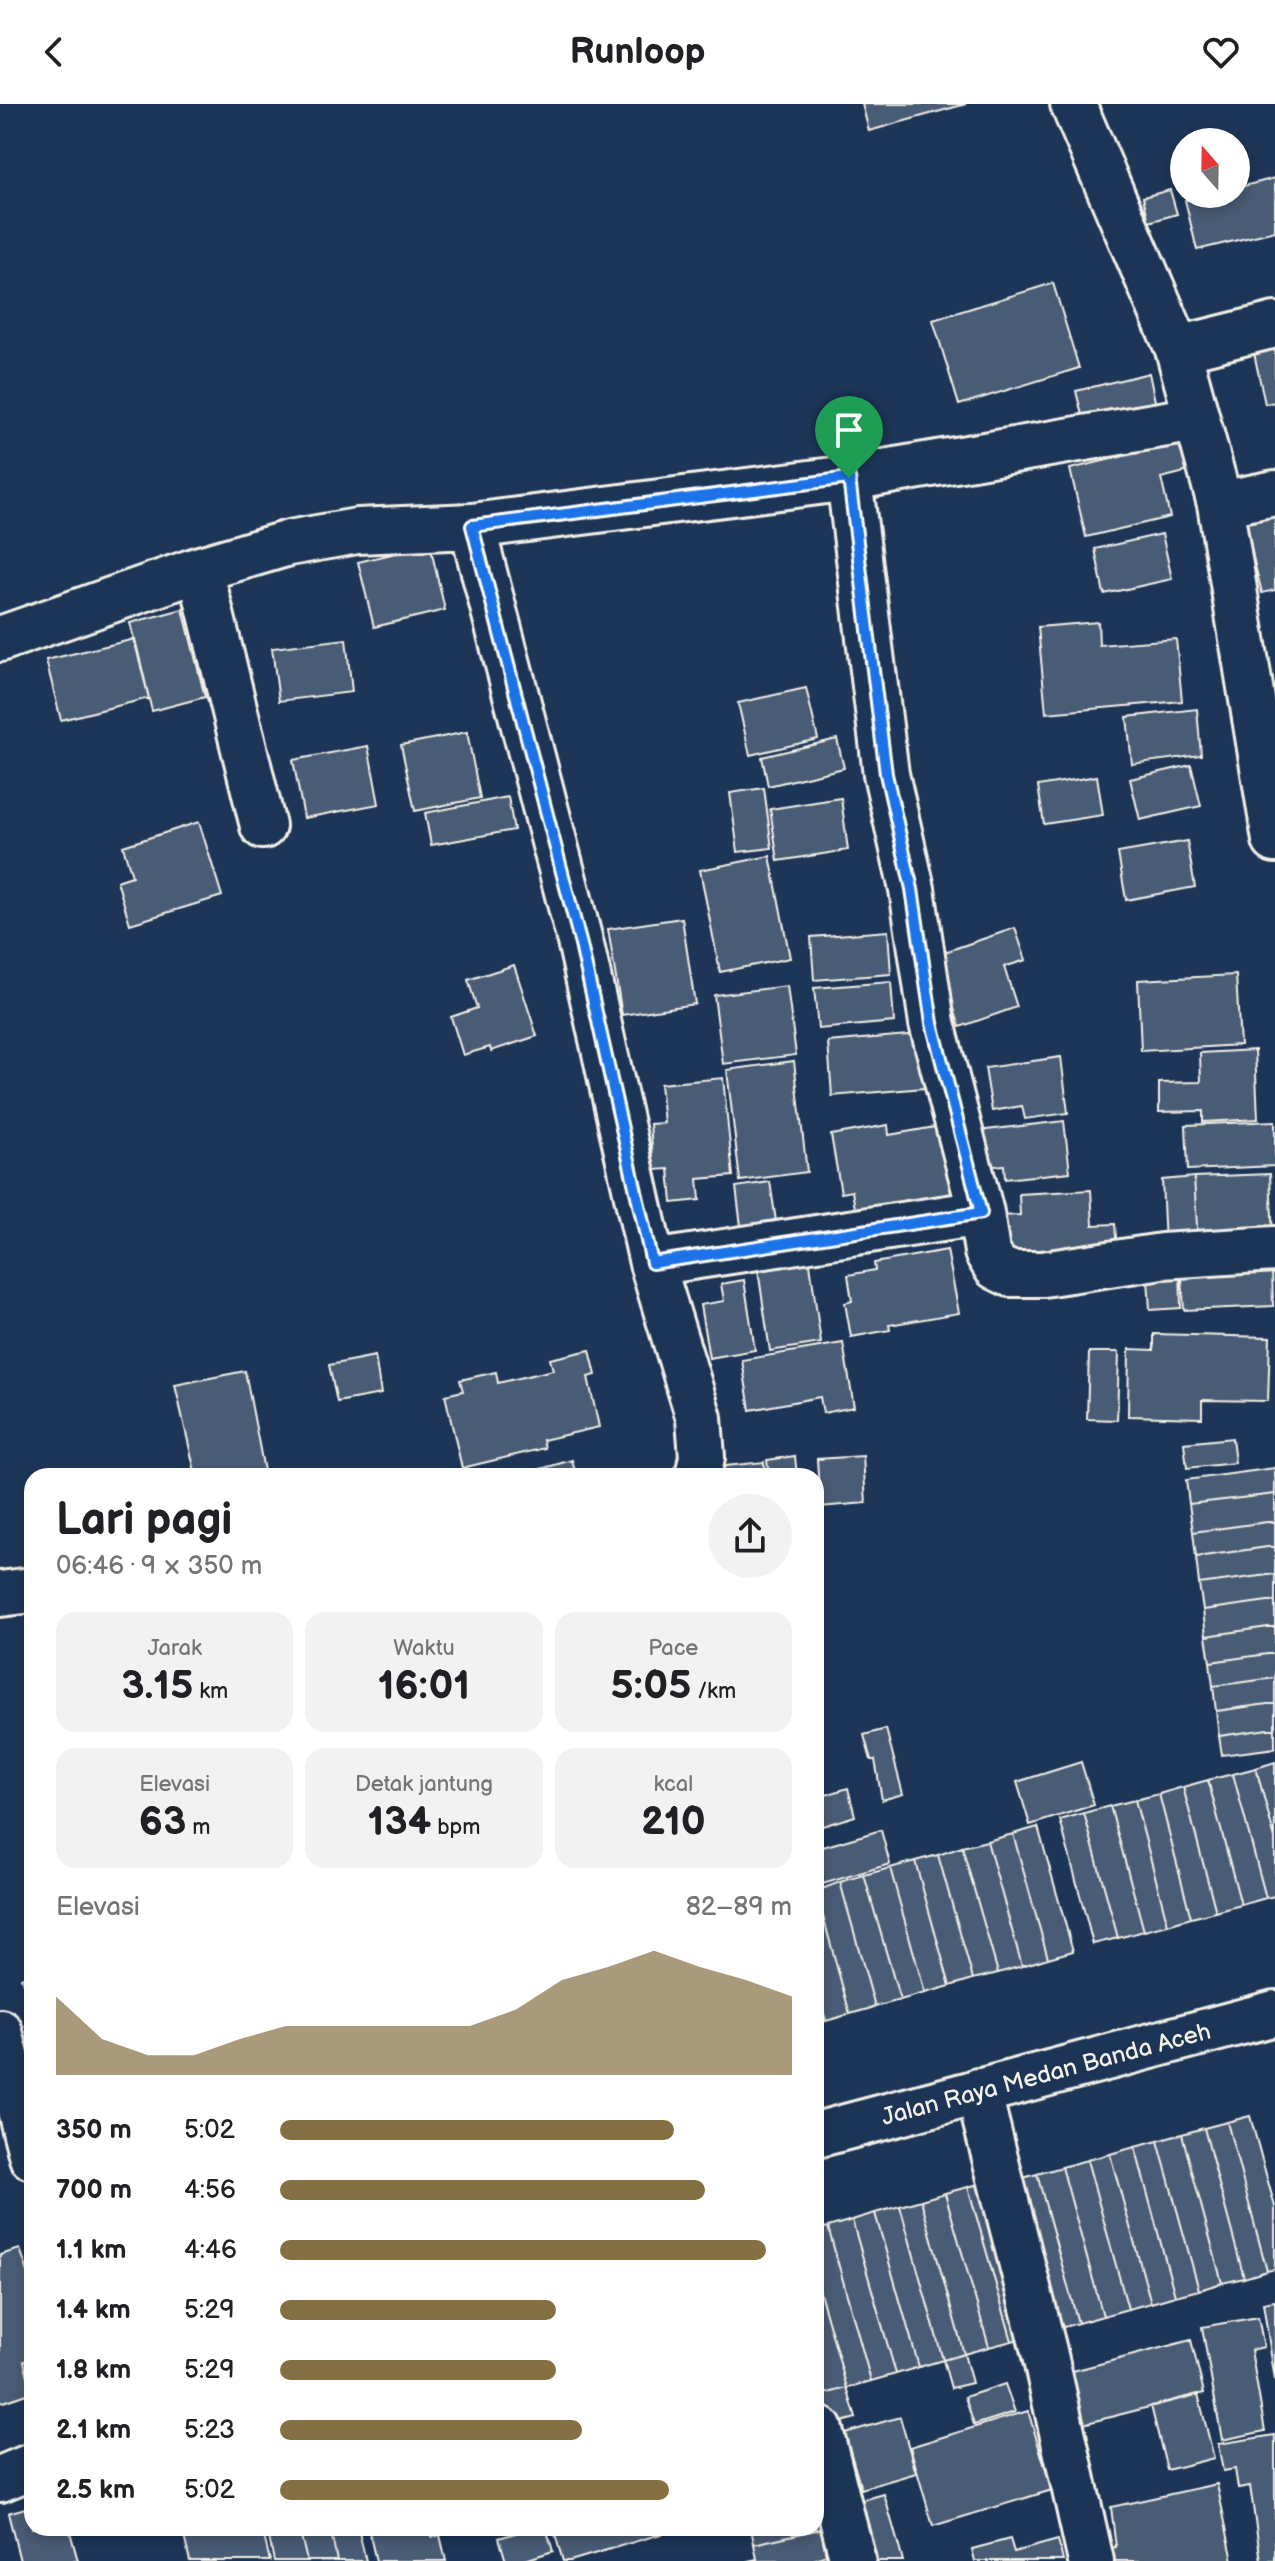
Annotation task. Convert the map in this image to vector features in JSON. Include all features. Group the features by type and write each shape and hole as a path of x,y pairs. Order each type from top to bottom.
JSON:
{"main road":[{"path":"1073,104 1178,349 1220,504 1275,840"},
{"path":"1178,349 1275,325"},
{"path":"0,639 200,569 289,543 357,531 472,526 849,478 1196,419"},
{"path":"849,478 886,774 912,889 932,1023 981,1213 987,1252 996,1267 1010,1274 1043,1274 1162,1256 1275,1249"},
{"path":"1220,504 1275,493"},
{"path":"472,526 581,945 652,1263 699,1418 702,1457 700,1468"},
{"path":"200,569 263,826"},
{"path":"652,1263 981,1213"},
{"path":"0,1594 24,1591"},
{"name":"Jalan Raya Medan Banda Aceh","path":"824,2133 1275,2013"},
{"path":"0,2032 24,2126"},
{"path":"978,2091 1044,2351 1091,2561"},
{"path":"824,2446 853,2561"},
{"path":"0,2479 24,2469"}],"building":[{"path":"862,104 966,104 869,131"},
{"path":"1275,178 1275,231 1197,250 1187,208 1250,208 1250,184"},
{"path":"1170,190 1170,208 1175,208 1177,214 1149,222 1143,197"},
{"path":"1053,283 1079,368 959,405 933,320"},
{"path":"1275,339 1275,402 1265,404 1252,344"},
{"path":"1149,373 1156,406 1084,423 1076,391"},
{"path":"1182,442 1189,471 1161,478 1170,517 1086,537 1070,469"},
{"path":"1275,505 1275,590 1262,593 1242,514"},
{"path":"1162,534 1172,579 1104,594 1095,549"},
{"path":"430,545 445,610 374,627 358,562"},
{"path":"183,609 205,697 152,711 130,623"},
{"path":"1098,622 1099,645 1176,639 1182,701 1046,713 1038,627"},
{"path":"135,639 149,698 61,720 46,660"},
{"path":"346,639 352,692 279,701 272,648"},
{"path":"806,688 818,739 750,755 738,703"},
{"path":"1197,709 1201,755 1132,764 1127,717"},
{"path":"467,732 480,798 415,811 401,745"},
{"path":"837,739 844,768 768,786 762,757"},
{"path":"368,746 379,804 304,818 293,760"},
{"path":"1191,765 1201,806 1140,820 1130,779"},
{"path":"1097,776 1103,815 1044,824 1038,786"},
{"path":"764,788 772,848 738,852 730,793"},
{"path":"508,797 514,830 431,845 425,813"},
{"path":"841,798 848,850 778,861 770,809"},
{"path":"199,822 222,896 130,924 117,881 132,876 123,846"},
{"path":"1187,841 1195,887 1126,900 1118,853"},
{"path":"770,856 790,958 720,972 700,870"},
{"path":"682,918 695,1004 622,1015 608,929"},
{"path":"1015,928 1026,960 1004,967 1017,1007 960,1027 936,955"},
{"path":"888,931 891,974 814,980 811,937"},
{"path":"514,965 537,1036 491,1051 490,1047 463,1055 451,1017 477,1008 468,980"},
{"path":"1236,975 1240,1045 1141,1051 1138,980"},
{"path":"891,982 894,1022 818,1029 814,988"},
{"path":"787,986 796,1055 723,1064 714,995"},
{"path":"942,1032 947,1086 832,1096 828,1042"},
{"path":"1255,1050 1258,1119 1203,1122 1203,1111 1159,1112 1159,1083 1201,1082 1200,1053"},
{"path":"1061,1057 1068,1113 1025,1119 1022,1106 992,1111 985,1068"},
{"path":"794,1061 807,1172 740,1181 727,1070"},
{"path":"723,1078 733,1176 698,1179 700,1200 672,1203 669,1169 654,1170 650,1124 664,1123 660,1084"},
{"path":"1064,1121 1070,1172 1005,1179 1004,1165 983,1167 978,1131"},
{"path":"1275,1121 1275,1166 1188,1170 1186,1125"},
{"path":"958,1123 971,1200 857,1220 852,1191 841,1193 831,1135 888,1125 889,1135"},
{"path":"1270,1174 1273,1239 1198,1243 1194,1177"},
{"path":"1194,1177 1198,1243 1165,1245 1162,1180"},
{"path":"770,1182 776,1221 741,1226 736,1187"},
{"path":"1091,1190 1093,1225 1115,1224 1117,1250 1002,1257 1000,1216 1020,1215 1019,1194"},
{"path":"808,1249 821,1343 770,1351 756,1256"},
{"path":"947,1250 959,1313 889,1325 890,1330 851,1337 845,1303 852,1301 848,1275 875,1270 874,1263"},
{"path":"1181,1261 1272,1269 1273,1306 1184,1310"},
{"path":"1180,1262 1181,1308 1150,1310 1147,1263"},
{"path":"744,1280 755,1350 709,1358 700,1305 724,1301 721,1284"},
{"path":"1154,1334 1270,1337 1268,1401 1202,1400 1202,1418 1128,1416 1129,1349 1154,1350"},
{"path":"843,1343 854,1407 823,1413 820,1397 750,1410 742,1360"},
{"path":"590,1350 596,1375 588,1377 599,1427 543,1440 545,1448 462,1468 445,1395 463,1391 460,1380 496,1372 498,1383 553,1370 550,1359"},
{"path":"1089,1352 1119,1352 1117,1420 1087,1419"},
{"path":"375,1356 381,1394 337,1402 329,1365"},
{"path":"245,1371 263,1468 194,1468 175,1385"},
{"path":"1232,1438 1235,1463 1187,1468 1184,1443"},
{"path":"795,1456 796,1468 768,1468 767,1460"},
{"path":"863,1456 866,1503 824,1507 824,1468 818,1468 817,1459"},
{"path":"572,1460 574,1468 544,1468"},
{"path":"764,1462 764,1468 716,1468"},
{"path":"1275,1468 1275,1494 1189,1504 1186,1480"},
{"path":"1275,1494 1275,1521 1193,1532 1189,1504"},
{"path":"1275,1521 1275,1546 1196,1557 1193,1532"},
{"path":"1275,1546 1275,1574 1199,1584 1196,1557"},
{"path":"1275,1574 1275,1600 1203,1610 1199,1584"},
{"path":"1275,1600 1275,1626 1206,1636 1203,1610"},
{"path":"1275,1626 1275,1653 1210,1662 1206,1636"},
{"path":"1275,1653 1275,1678 1213,1686 1210,1662"},
{"path":"1275,1678 1275,1703 1216,1711 1213,1686"},
{"path":"1275,1703 1275,1728 1219,1736 1216,1711"},
{"path":"1275,1728 1275,1748 1222,1755 1219,1736"},
{"path":"886,1729 903,1794 882,1800 875,1760 871,1760 864,1735"},
{"path":"1081,1762 1094,1805 1030,1825 1017,1782"},
{"path":"1275,1762 1275,1839 1256,1768"},
{"path":"1256,1768 1275,1839 1275,1896 1266,1898 1233,1774"},
{"path":"1233,1774 1266,1898 1241,1905 1208,1780"},
{"path":"1208,1780 1241,1905 1216,1912 1183,1787"},
{"path":"1183,1787 1216,1912 1191,1918 1159,1794"},
{"path":"848,1788 855,1816 824,1826 824,1796"},
{"path":"1159,1794 1191,1918 1168,1925 1135,1800"},
{"path":"1135,1800 1168,1925 1144,1931 1110,1806"},
{"path":"1110,1806 1144,1931 1118,1938 1084,1813"},
{"path":"1084,1813 1118,1938 1093,1944 1060,1820"},
{"path":"1038,1827 1073,1951 1048,1958 1013,1834"},
{"path":"881,1830 890,1864 824,1884 824,1847"},
{"path":"1013,1834 1048,1958 1022,1966 987,1841"},
{"path":"987,1841 1022,1966 998,1973 962,1847"},
{"path":"962,1847 998,1973 973,1979 938,1855"},
{"path":"938,1855 973,1979 950,1986 915,1861"},
{"path":"915,1861 950,1986 925,1993 890,1868"},
{"path":"890,1868 925,1993 900,2000 864,1875"},
{"path":"864,1875 900,2000 875,2007 840,1882"},
{"path":"840,1882 875,2007 850,2014 824,1920 824,1888"},
{"path":"824,1920 850,2014 826,2021 824,2013"},
{"path":"1250,2116 1275,2207 1275,2269 1267,2271 1227,2122"},
{"path":"1227,2122 1267,2271 1244,2278 1204,2128"},
{"path":"1204,2128 1244,2278 1222,2283 1182,2134"},
{"path":"1182,2134 1222,2283 1199,2290 1158,2141"},
{"path":"1158,2141 1199,2290 1175,2296 1135,2147"},
{"path":"1135,2147 1175,2296 1151,2303 1110,2154"},
{"path":"1110,2154 1151,2303 1128,2309 1087,2160"},
{"path":"1087,2160 1128,2309 1103,2316 1062,2167"},
{"path":"1062,2167 1103,2316 1078,2323 1037,2174"},
{"path":"1037,2174 1078,2323 1056,2329 1016,2180"},
{"path":"989,2181 1033,2335 1012,2341 968,2187"},
{"path":"968,2187 1012,2341 989,2347 945,2193"},
{"path":"945,2193 989,2347 964,2354 921,2200"},
{"path":"921,2200 964,2354 943,2360 900,2206"},
{"path":"900,2206 943,2360 919,2367 875,2213"},
{"path":"875,2213 919,2367 896,2374 852,2220"},
{"path":"852,2220 896,2374 871,2381 828,2227"},
{"path":"828,2227 871,2381 847,2388 824,2306 824,2228"},
{"path":"20,2249 24,2260 24,2395 0,2403 0,2255"},
{"path":"1275,2301 1275,2380 1263,2303"},
{"path":"824,2306 847,2388 824,2394"},
{"path":"1258,2317 1264,2347 1251,2350 1265,2431 1222,2440 1202,2327"},
{"path":"1191,2340 1204,2393 1083,2424 1069,2372"},
{"path":"964,2354 972,2383 951,2388 943,2360"},
{"path":"1005,2384 1015,2412 974,2425 965,2397"},
{"path":"847,2388 856,2418 830,2425 824,2394"},
{"path":"1198,2394 1214,2458 1167,2470 1151,2406"},
{"path":"1028,2411 1052,2490 933,2526 910,2447"},
{"path":"900,2417 916,2473 861,2489 845,2433"},
{"path":"1275,2435 1275,2561 1261,2561 1250,2486 1238,2488 1235,2469 1223,2471 1218,2444"},
{"path":"1217,2484 1233,2561 1109,2561 1107,2549 1116,2547 1111,2507"},
{"path":"884,2494 903,2561 867,2561 852,2503"},
{"path":"824,2506 832,2526 824,2528"},
{"path":"24,2508 24,2536 71,2536 78,2561 20,2561 8,2513"},
{"path":"184,2536 264,2536 270,2561 190,2561"},
{"path":"269,2536 301,2536 307,2561 274,2561"},
{"path":"301,2536 332,2536 337,2561 307,2561"},
{"path":"332,2536 360,2536 366,2561 337,2561"},
{"path":"370,2536 440,2536 446,2561 376,2561"},
{"path":"548,2536 553,2551 522,2561 506,2561 499,2538"},
{"path":"555,2536 654,2536 570,2561 563,2561"},
{"path":"752,2536 789,2536 754,2544"},
{"path":"790,2536 822,2536 826,2555 811,2561 748,2561 757,2559 754,2544"},
{"path":"1010,2539 1014,2552 1058,2540 1063,2561 975,2561 972,2549"}],"route":[{"path":"849,478 886,774 912,889 932,1023 981,1213 652,1263 581,945 472,526 849,478"}]}
